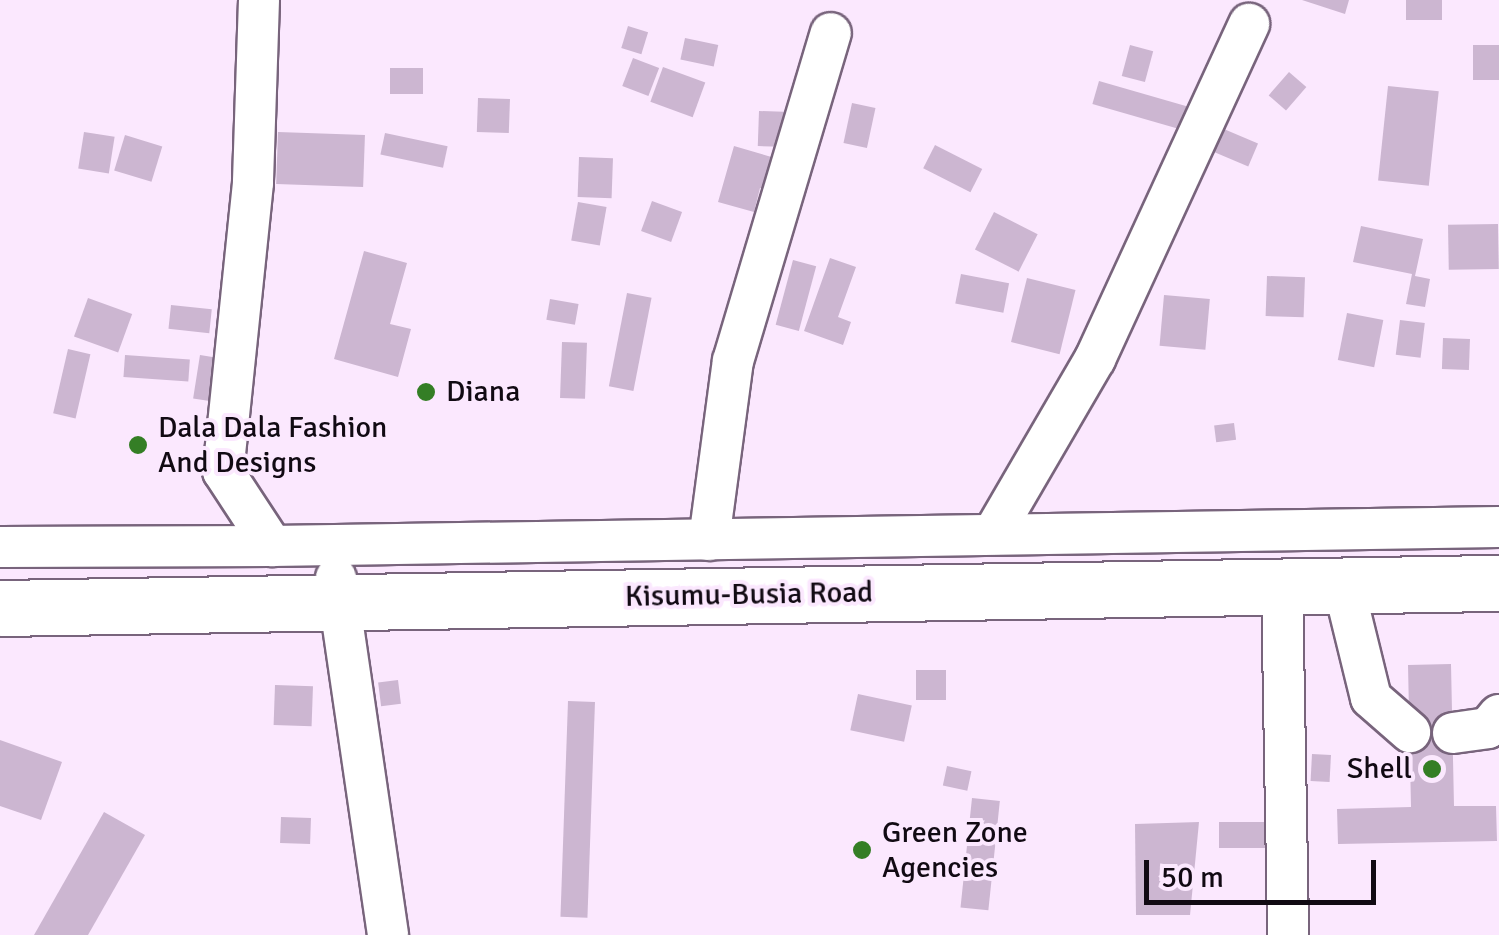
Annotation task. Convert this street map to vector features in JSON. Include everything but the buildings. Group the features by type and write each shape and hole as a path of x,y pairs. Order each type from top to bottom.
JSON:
{"highway":[{"name":"Kisumu-Busia Road","path":"0,608 1499,582"}],"street":[{"path":"259,0 253,183 223,471 272,546"},
{"path":"993,534 1096,359 1248,24"},
{"path":"709,540 733,361 831,33"},
{"path":"0,547 337,548 1499,527"},
{"path":"337,548 336,603 388,935"},
{"path":"1282,584 1288,935"},
{"path":"1343,584 1371,698 1410,732"},
{"path":"1453,734 1488,728 1499,714"}],"place":[{"name":"Diana","path":"426,392"},
{"name":"Dala Dala Fashion And Designs","path":"138,445"},
{"name":"Shell","path":"1432,769"},
{"name":"Green Zone Agencies","path":"862,850"}]}
